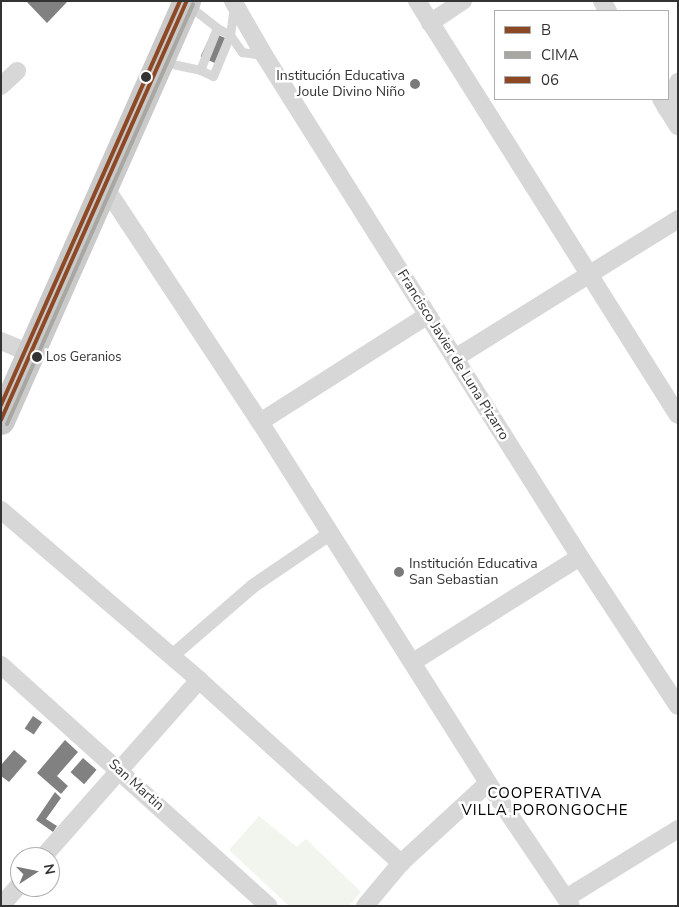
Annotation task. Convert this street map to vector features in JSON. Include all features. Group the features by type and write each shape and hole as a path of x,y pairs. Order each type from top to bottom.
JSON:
{"main road":[{"path":"1,421 187,2"}],"street":[{"path":"417,1 678,415"},
{"path":"430,23 463,1"},
{"name":"Francisco Javier de Luna Pizarro","path":"234,2 264,55 580,557 678,706"},
{"path":"1,86 17,71"},
{"path":"669,96 678,82"},
{"path":"664,103 678,126"},
{"path":"105,187 260,422 488,783 569,902 678,829"},
{"path":"455,358 678,219"},
{"path":"260,422 428,315"},
{"path":"1,341 31,354"},
{"path":"1,510 172,656 401,863"},
{"path":"172,656 253,586 331,533"},
{"path":"413,662 580,557"},
{"name":"San Martin","path":"1,665 269,906"},
{"path":"52,847 118,769 199,680"},
{"path":"365,906 401,863 488,783"}],"lane":[{"path":"187,2 217,28 230,35 242,52 264,55"},
{"path":"160,61 200,70 213,76 230,35 234,2"},
{"path":"200,70 217,28"}],"shaded area":[{"path":"259,816 297,847 306,839 361,892 349,906 289,906 229,850"}],"building":[{"path":"26,1 68,1 47,23"},
{"path":"212,32 231,41 220,65 201,56"},
{"path":"33,716 42,722 34,735 25,728"},
{"path":"65,740 78,752 57,776 68,786 61,794 37,773"},
{"path":"14,750 27,761 9,782 1,776 1,765"},
{"path":"83,758 97,770 84,784 71,772"},
{"path":"55,792 61,798 46,819 57,826 53,832 36,820"}],"transit line":[{"name":"06","path":"1,405 180,1"},
{"name":"B","path":"1,420 187,1"},
{"name":"CIMA","path":"7,424 193,4"}],"place":[{"name":"Institución Educativa Joule Divino Niño","path":"415,84"},
{"name":"Los Geranios","path":"37,357"},
{"name":"Institución Educativa San Sebastian","path":"399,572"}],"district":[{"name":"COOPERATIVA VILLA PORONGOCHE","path":"545,802"}]}
